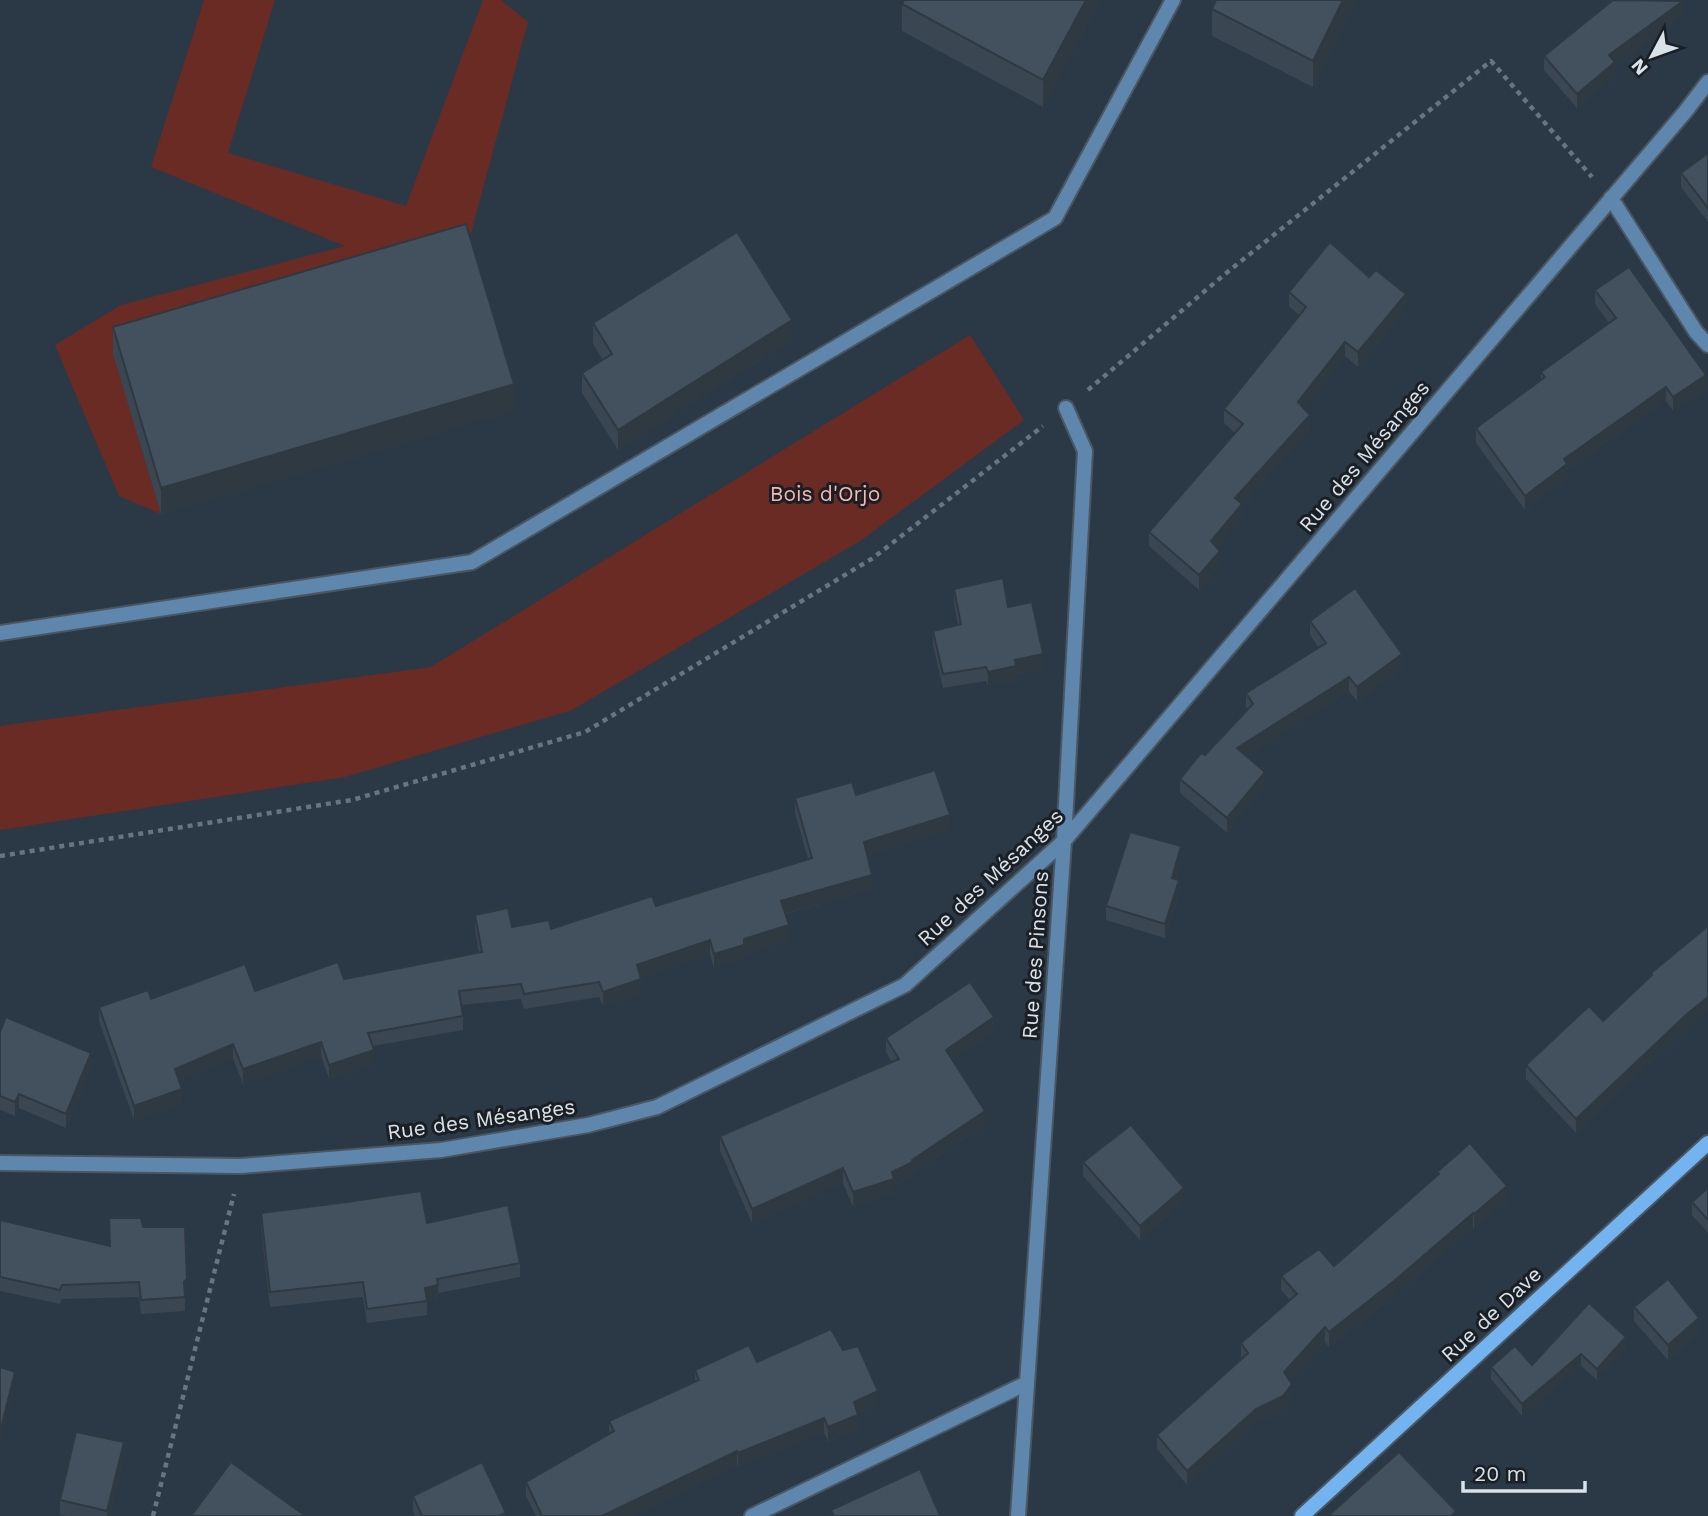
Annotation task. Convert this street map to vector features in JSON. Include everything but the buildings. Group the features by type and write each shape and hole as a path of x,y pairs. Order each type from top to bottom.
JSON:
{"main road":[{"name":"Rue de Dave","path":"1302,1516 1708,1143"}],"street":[{"path":"0,633 472,562 1055,218 1172,0"},
{"name":"Rue des Mésanges","path":"0,1163 242,1166 440,1150 588,1125 657,1107 905,985 1064,841 1708,82"},
{"path":"1611,198 1696,332 1708,345"},
{"name":"Rue des Pinsons","path":"1018,1516 1064,841 1085,451 1066,408"},
{"path":"752,1516 1027,1383"}],"path":[{"path":"0,856 352,800 585,732 873,558 1066,408 1225,274 1491,61 1611,198"},
{"path":"153,1516 242,1166"}],"green space":[{"path":"204,0 275,0 228,153 406,206 483,0 501,0 528,22 466,251 114,354 161,514 119,496 55,345 121,305 345,246 151,167"},
{"name":"Bois d'Orjo","path":"970,335 1024,420 860,541 572,710 345,777 0,830 0,726 431,667"}]}
